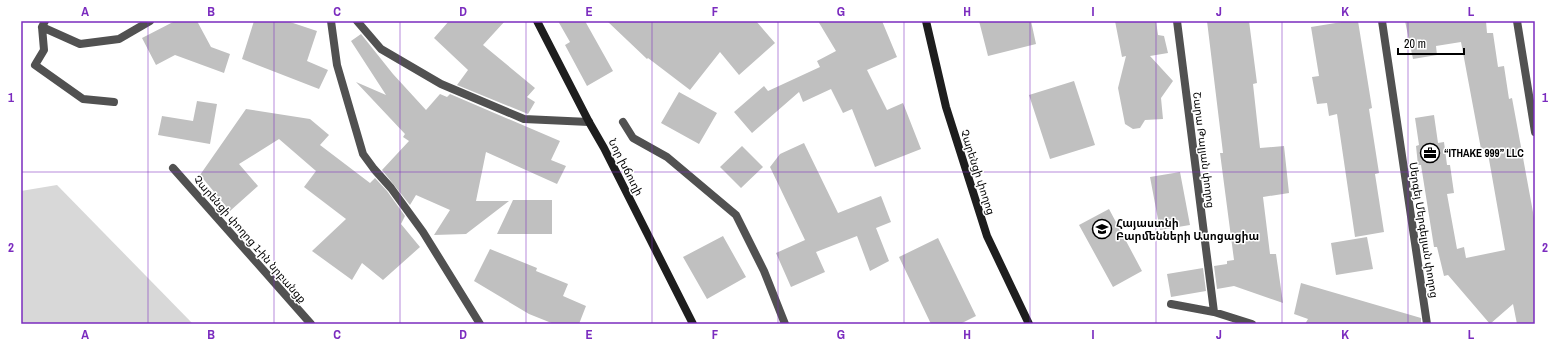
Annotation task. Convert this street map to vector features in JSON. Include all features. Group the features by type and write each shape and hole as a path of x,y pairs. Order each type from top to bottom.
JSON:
{"main road":[{"name":"Նոր խճուղի","path":"537,21 604,148 693,324"},
{"name":"Չարենցի փողոց","path":"926,21 946,107 987,236 1029,324"}],"street":[{"path":"43,24 80,44 119,39 150,21"},
{"path":"332,21 337,65 363,154 391,188 418,226 480,324"},
{"path":"357,21 381,49 440,84 524,119 589,122"},
{"name":"Շարա Թալյան փողոց","path":"1177,21 1214,312"},
{"name":"Սերգեյ Մերգելյան փողոց","path":"1382,21 1427,324"},
{"path":"1517,21 1535,132"},
{"path":"43,24 44,50 35,65 83,99 114,102"},
{"path":"623,122 633,138 667,157 736,215 764,271 785,324"},
{"name":"Չարենցի փողոց 1-ին նրբանցք","path":"173,168 311,324"},
{"path":"1171,304 1214,312 1252,324"}],"shaded area":[{"path":"57,185 193,324 21,324 21,191"}],"building":[{"path":"175,21 197,21 211,47 230,54 224,73 175,55 156,65 142,38"},
{"path":"254,21 287,21 317,31 307,61 328,70 319,89 242,59"},
{"path":"449,21 505,21 483,45 535,88 527,97 535,102 528,114 457,85 468,70 434,38"},
{"path":"558,21 585,21 613,71 587,86 565,45 570,42"},
{"path":"607,21 756,21 775,43 739,75 720,52 690,90 648,58 647,59"},
{"path":"818,21 882,21 897,57 867,70 887,110 903,103 921,149 875,167 852,109 843,113 831,89 803,102 799,92 752,133 734,112 764,86 768,91 820,67 817,61 836,51"},
{"path":"979,21 1031,21 1036,44 988,56"},
{"path":"1115,21 1156,21 1158,35 1164,36 1168,53 1150,56 1173,81 1161,98 1163,119 1145,120 1140,128 1133,129 1125,124 1118,88 1126,56 1122,57"},
{"path":"1207,21 1249,21 1257,83 1253,84 1260,148 1284,146 1289,193 1263,197 1270,254 1276,254 1283,303 1234,286 1217,289 1214,266 1227,264 1227,261 1234,260 1220,153 1223,153"},
{"path":"1348,21 1358,21 1372,108 1369,109 1379,173 1375,174 1384,232 1355,237 1337,114 1329,116 1327,103 1317,104 1312,77 1319,76 1311,27"},
{"path":"1405,21 1486,21 1487,33 1493,33 1498,67 1504,66 1509,99 1512,98 1535,223 1535,324 1517,324 1513,304 1490,324 1448,275 1444,276 1437,247 1434,247 1421,165 1418,165 1416,146 1419,145 1415,118 1434,115 1438,143 1444,142 1447,165 1450,165 1454,193 1447,194 1457,249 1464,247 1466,258 1505,250 1487,148 1481,149 1461,42 1436,46 1437,55 1413,59"},
{"path":"361,34 393,74 426,110 440,94 447,97 450,94 560,141 551,160 566,166 557,184 486,152 476,201 509,201 466,234 434,235 450,210 416,195 410,205 382,170 409,141 403,137 405,134 356,82 386,95 351,41"},
{"path":"1074,81 1095,145 1050,159 1029,95"},
{"path":"679,92 717,113 699,144 661,123"},
{"path":"197,101 217,104 210,144 158,135 162,116 193,121"},
{"path":"246,109 310,119 329,135 320,145 370,183 375,178 387,191 405,216 401,224 420,247 383,280 362,263 352,280 312,251 346,219 304,187 316,171 279,139 239,164 258,186 230,211 200,175"},
{"path":"804,143 838,213 881,196 891,222 876,228 889,261 870,271 857,236 816,252 825,272 791,287 776,253 805,240 770,167 780,154"},
{"path":"742,146 763,167 741,188 720,167"},
{"path":"1180,172 1190,225 1160,230 1150,177"},
{"path":"513,200 552,200 552,234 497,234"},
{"path":"1109,209 1142,271 1113,287 1079,225"},
{"path":"723,236 746,277 707,299 683,257"},
{"path":"1367,237 1373,269 1336,275 1331,243"},
{"path":"938,238 976,316 960,324 931,324 899,257"},
{"path":"490,249 537,268 536,271 568,284 563,296 586,306 579,324 554,324 529,314 474,281"},
{"path":"1203,268 1206,291 1171,297 1167,274"},
{"path":"1301,283 1421,318 1421,324 1305,324 1308,319 1294,314"}],"place":[{"name":"“ITHAKE 999” LLC","path":"1430,153"},
{"name":"Հայաստնի Բարմենների Ասոցացիա","path":"1102,229"}]}
